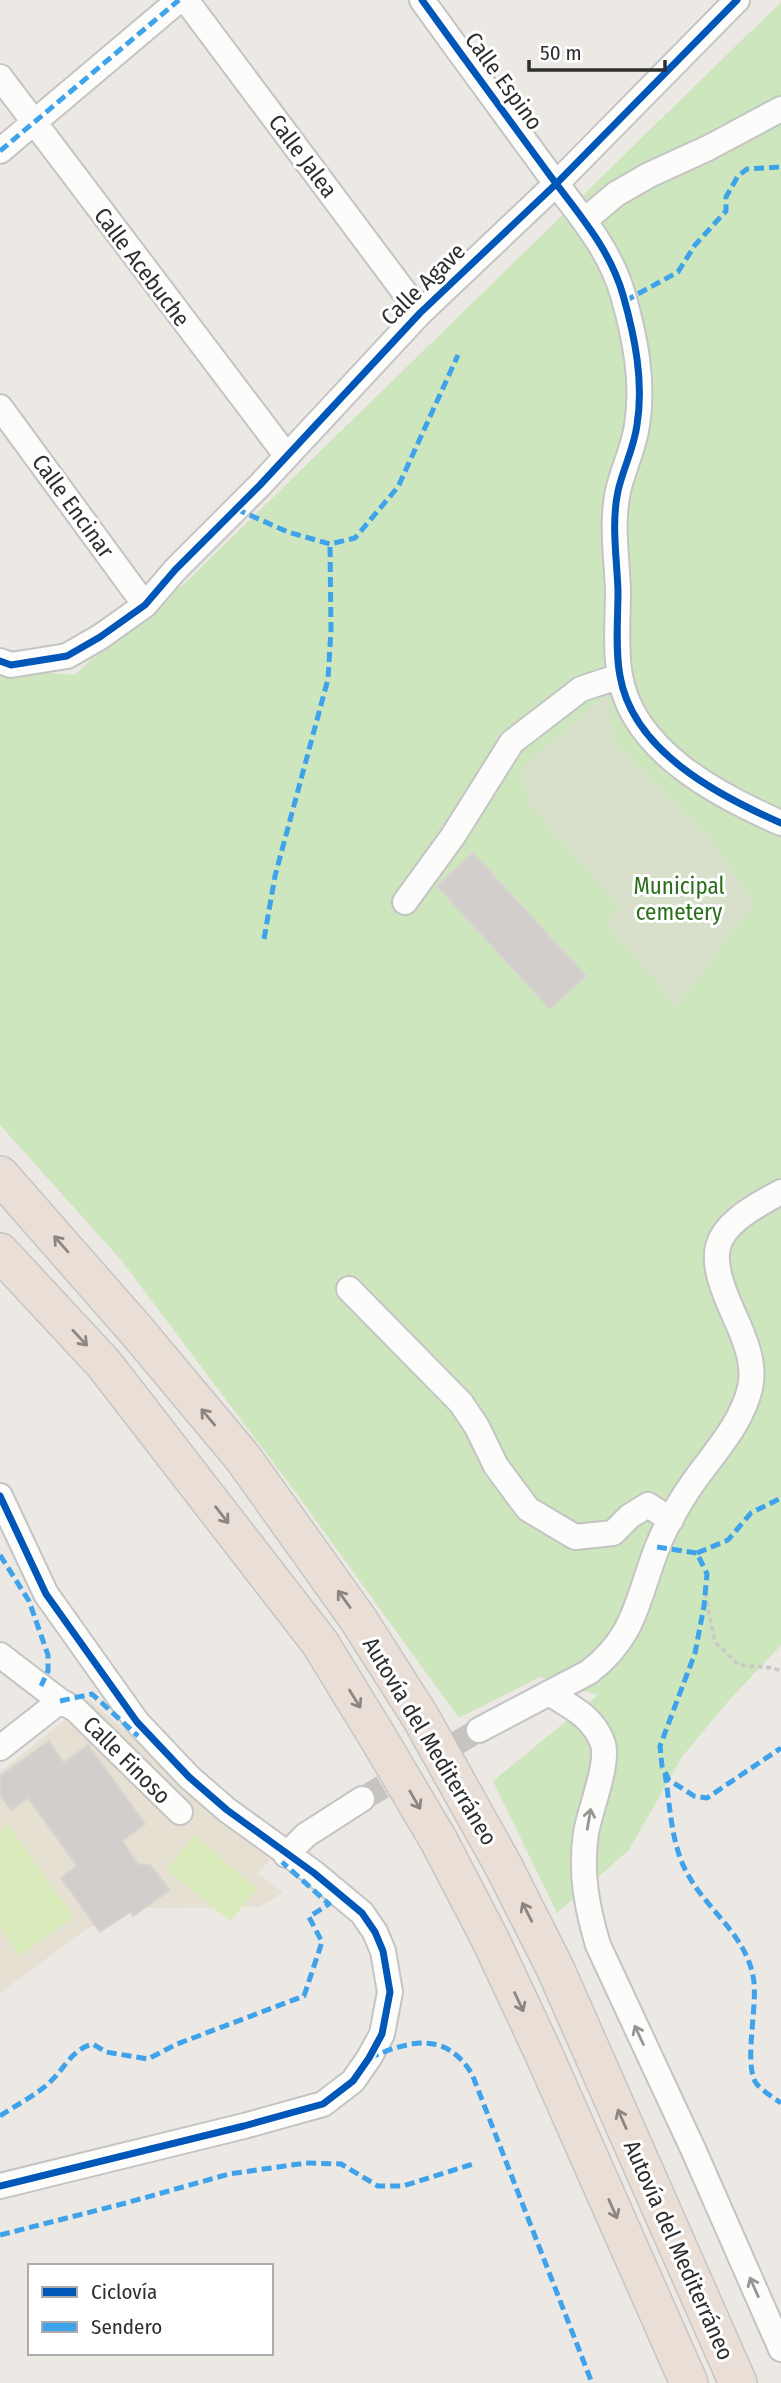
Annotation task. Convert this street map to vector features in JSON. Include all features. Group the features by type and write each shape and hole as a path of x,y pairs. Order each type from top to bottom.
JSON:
{"highway":[{"name":"Autovía del Mediterráneo","path":"0,1175 136,1330 243,1458 358,1619 421,1718 504,1867 555,1968 738,2383"},
{"name":"Autovía del Mediterráneo","path":"0,1252 121,1385 320,1643 380,1741 439,1841 490,1940 548,2063 689,2383"}],"street":[{"path":"0,151 179,0"},
{"name":"Calle Jalea","path":"186,0 419,313"},
{"name":"Calle Espino","path":"422,0 585,220 604,248 623,293 636,344 640,390 637,426 618,492 615,521 620,676 631,710 655,744 690,773 748,808 781,823"},
{"name":"Calle Agave","path":"0,661 11,665 67,656 100,637 145,605 419,313 556,184 737,0"},
{"name":"Calle Acebuche","path":"0,78 286,456"},
{"path":"585,220 616,194 649,175 708,148 781,109"},
{"name":"Calle Encinar","path":"0,407 145,605"},
{"path":"405,902 453,836 512,742 581,689 620,676"},
{"path":"479,1730 589,1672 605,1660 619,1644 630,1624 657,1547 681,1500 711,1455 739,1420 751,1385 749,1349 720,1286 715,1251 724,1230 750,1208 781,1192"},
{"path":"349,1289 461,1403 477,1427 496,1466 528,1509 575,1536 613,1533 630,1516 648,1506 671,1520"},
{"path":"0,1496 46,1594 137,1722 188,1777 362,1913 375,1932 383,1951 390,1992 382,2035 369,2058 353,2081 323,2104 302,2112 0,2186"},
{"name":"Calle Finoso","path":"0,1655 67,1705 180,1812"},
{"path":"549,1693 585,1716 599,1735 603,1746 605,1757 591,1805 583,1870 589,1914 598,1945 693,2149 781,2350"},
{"path":"0,1748 67,1705"},
{"path":"286,1854 306,1835 362,1799"}],"path":[{"path":"705,1593 715,1642 739,1665 781,1671"}],"shaded area":[{"path":"90,1700 270,1860 258,1873 283,1893 259,1907 141,1908 88,1928 0,1993 0,1772"}],"green space":[{"path":"781,2 781,1645 732,1697 682,1757 629,1850 557,1913 493,1781 598,1695 540,1677 459,1718 296,1493 121,1260 0,1125 0,669 75,675 145,605 182,586"},
{"name":"Municipal cemetery","path":"608,693 612,739 705,833 755,902 677,1006 604,922 620,908 527,802 523,767"},
{"path":"8,1825 74,1917 20,1956 0,1927 0,1831"},
{"path":"194,1835 257,1889 230,1921 167,1870"}],"building":[{"path":"473,853 586,976 550,1009 437,886"},
{"path":"49,1741 64,1763 88,1745 145,1824 122,1841 138,1864 150,1865 170,1890 133,1916 130,1912 100,1932 61,1878 77,1866 28,1798 11,1810 0,1795 0,1776"}],"tunnel":[{"path":"362,1799 479,1730"}],"marked path":[{"path":"0,151 179,0"},
{"path":"625,301 678,272 695,245 726,211 726,197 738,176 747,169 781,167"},
{"path":"236,509 288,532 330,544 355,538 398,487 458,355"},
{"path":"264,939 275,876 328,679 331,630 330,544"},
{"path":"697,1553 728,1540 751,1513 781,1498"},
{"path":"657,1547 697,1553 707,1574 695,1653 660,1746 662,1766 669,1780 694,1796 707,1798 781,1748"},
{"path":"0,1555 29,1601 48,1655 48,1671 41,1686"},
{"path":"60,1701 92,1694 138,1736"},
{"path":"665,1773 672,1824 682,1862 695,1886 734,1934 749,1961 754,1987 752,2074 758,2086 781,2103"},
{"path":"0,2116 45,2086 74,2054 86,2046 93,2044 106,2052 148,2059 177,2044 304,1996 322,1942 309,1917 329,1904 282,1862"},
{"path":"369,2058 412,2044 438,2045 461,2060 472,2074 592,2383"},
{"path":"0,2235 229,2174 306,2163 341,2164 378,2186 403,2186 476,2163"}],"cycle path":[{"path":"422,0 590,229 609,260 623,295 635,343 639,376 636,434 618,491 615,516 618,656 620,676 628,703 642,727 681,767 731,799 781,823"},
{"path":"0,661 11,665 67,656 100,637 145,605 175,570 260,485 420,313 556,184 737,0"},
{"path":"0,1496 46,1594 137,1722 189,1777 227,1810 314,1873 362,1913 375,1932 383,1951 390,1992 382,2034 369,2058 353,2081 323,2104 0,2186"}]}
